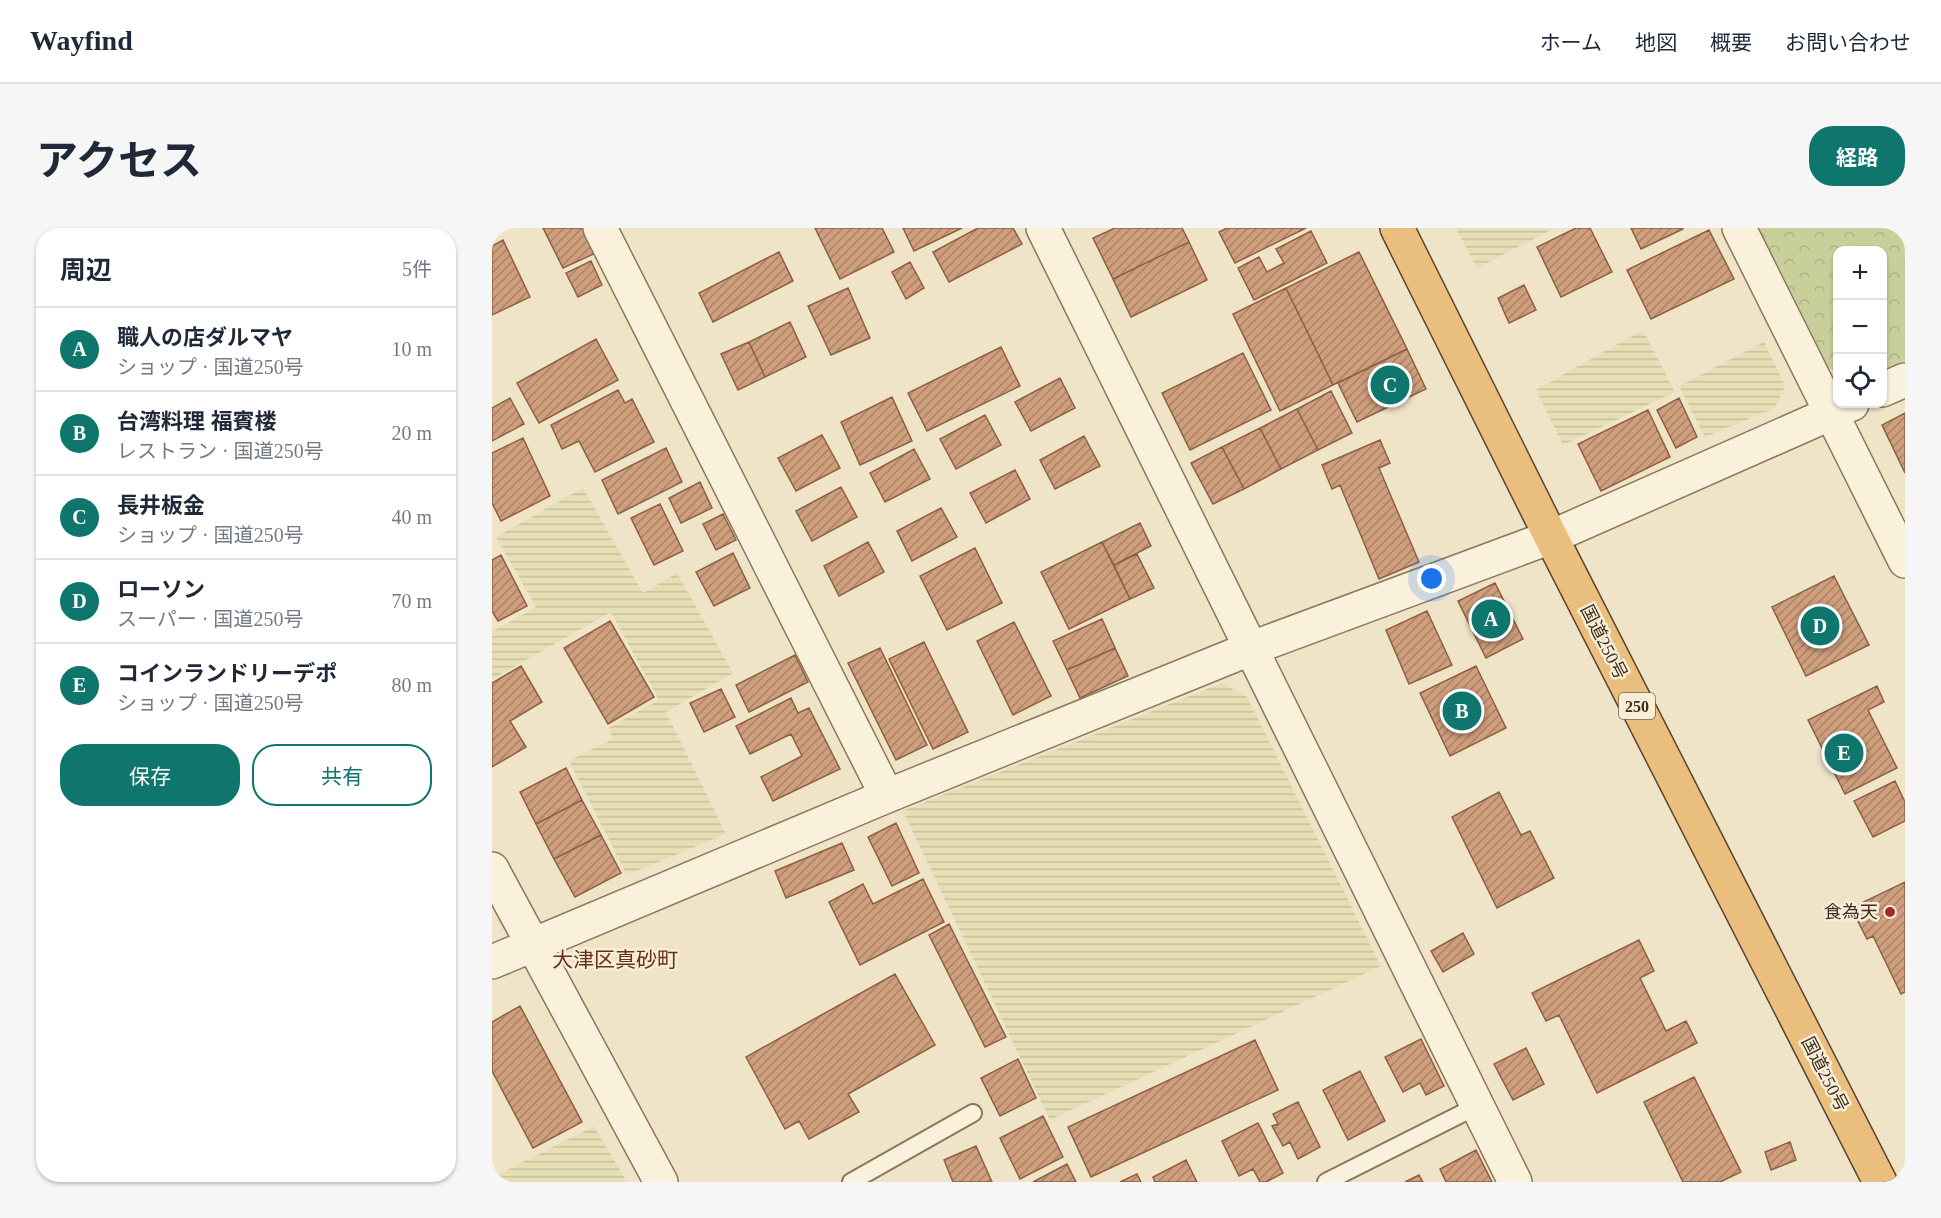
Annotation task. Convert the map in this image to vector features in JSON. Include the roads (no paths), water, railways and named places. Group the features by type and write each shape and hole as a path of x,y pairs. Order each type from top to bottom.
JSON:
{"highway":[{"name":"国道250号","path":"1397,228 1551,537 1880,1182"}],"street":[{"path":"600,228 887,796"},
{"path":"1042,228 1515,1182"},
{"path":"1739,228 1833,392"},
{"path":"1887,388 1905,380"},
{"path":"492,962 887,796 1251,648 1551,537 1842,408 1905,561"},
{"path":"492,868 661,1182"}],"lane":[{"path":"1326,1182 1477,1106"},
{"path":"850,1182 973,1113"}],"place":[{"name":"長井板金","path":"1390,385"},
{"name":"職人の店ダルマヤ","path":"1491,619"},
{"name":"ローソン","path":"1820,626"},
{"name":"台湾料理 福賓楼","path":"1462,711"},
{"name":"コインランドリーデポ","path":"1844,753"},
{"name":"食為天","path":"1890,912"}],"district":[{"name":"大津区真砂町","path":"615,960"}]}
